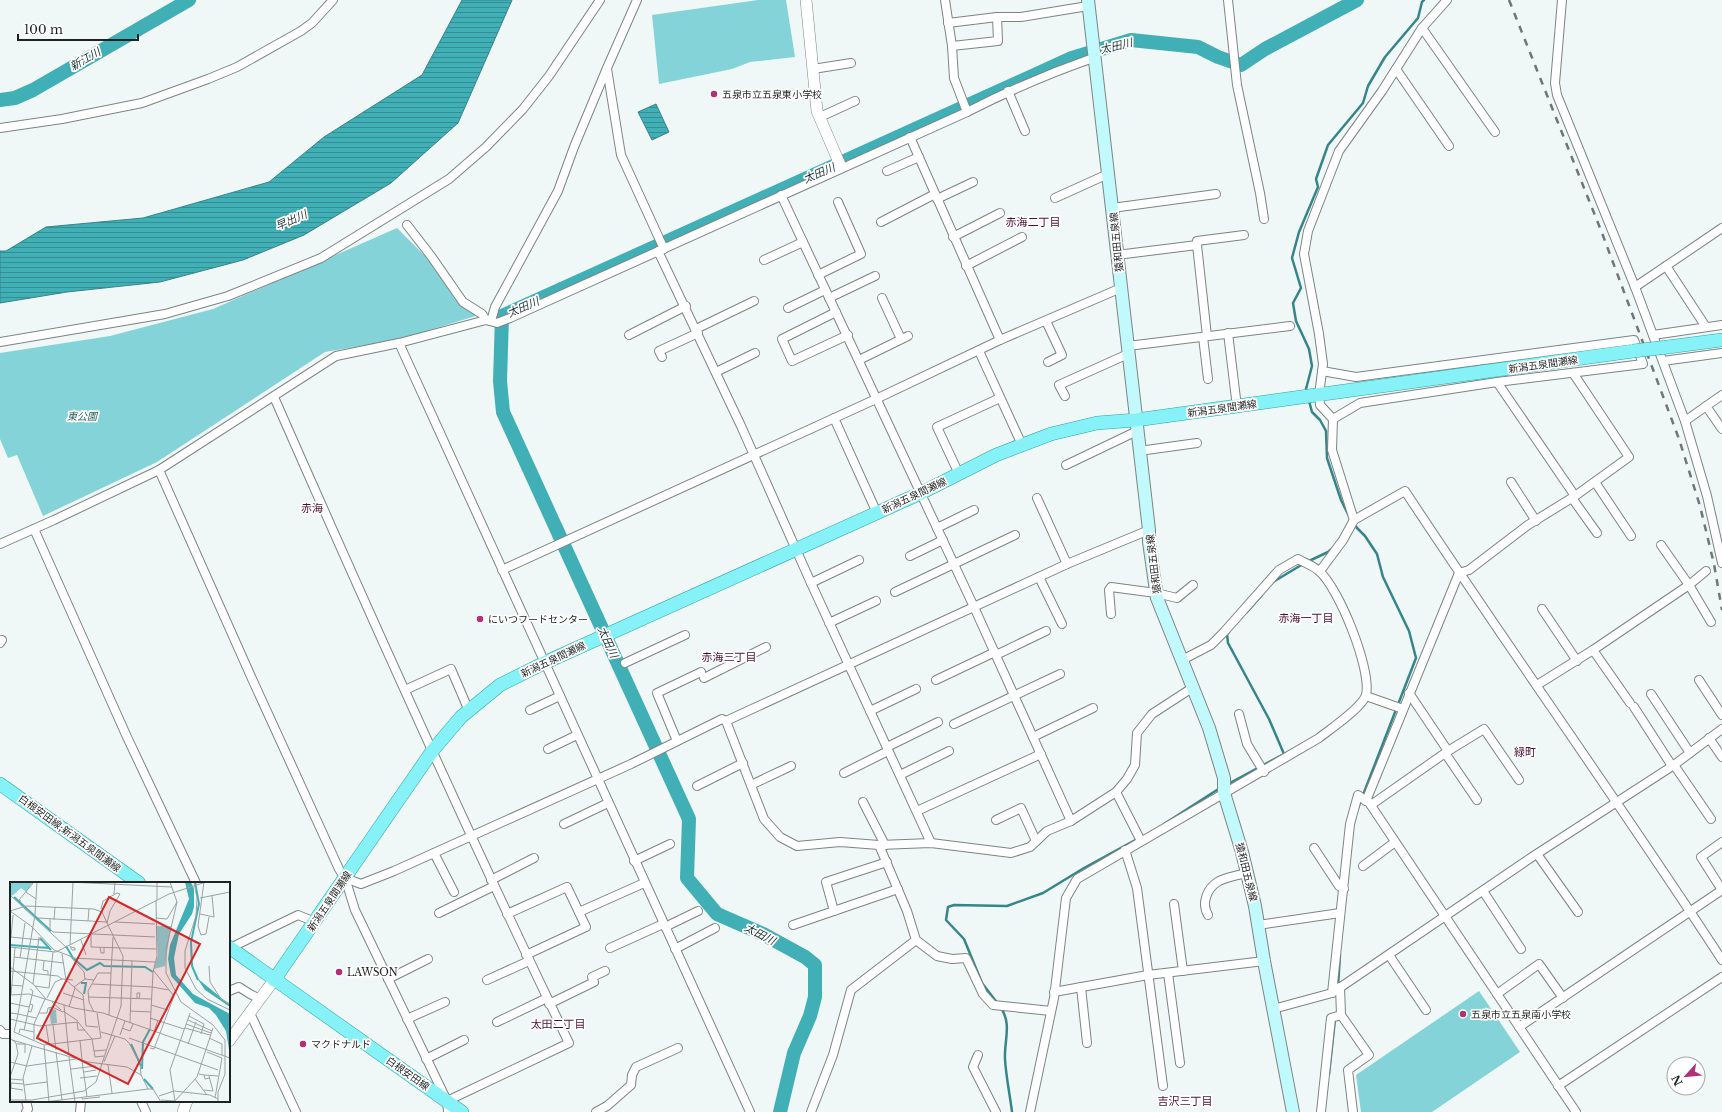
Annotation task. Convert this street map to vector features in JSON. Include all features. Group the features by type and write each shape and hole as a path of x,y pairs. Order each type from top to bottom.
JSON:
{"main road":[{"name":"猿和田五泉線","path":"1088,3 1156,593 1166,623 1210,728 1224,778 1224,793 1247,873 1258,925 1293,1112"},
{"name":"新潟五泉間瀬線","path":"274,980 433,750 461,717 500,685 544,663 921,493 996,455 1051,434 1097,423 1136,425 1300,397 1722,340"},
{"name":"白根安田線;新潟五泉間瀬線","path":"0,784 138,882"},
{"path":"230,949 274,980"},
{"name":"白根安田線","path":"274,980 447,1107 462,1112"}],"street":[{"path":"0,128 62,119 142,103 208,79 237,67 301,30 312,23 333,0"},
{"path":"0,342 165,314 228,296 321,258 424,193 449,179 486,146 523,109 549,76 600,0"},
{"path":"488,321 558,191 607,68 637,0"},
{"path":"806,0 817,111 840,164"},
{"path":"945,0 952,46 954,78 967,112"},
{"path":"1228,0 1235,68 1264,219"},
{"path":"1354,520 1332,450 1333,418 1320,405 1319,395 1323,364 1304,254 1308,231 1339,151 1396,69 1422,28 1448,0"},
{"path":"1562,0 1556,83 1557,95 1636,287 1685,421 1707,496 1722,563"},
{"path":"948,23 997,17 1021,17 1088,3"},
{"path":"952,46 998,41 997,17"},
{"path":"1422,28 1495,132"},
{"path":"0,544 118,491 159,470 336,356 399,343 488,321 497,323 536,308 661,247 781,195 840,164 910,137 967,112 1008,91 1093,53"},
{"path":"813,69 851,63"},
{"path":"607,68 621,154 697,331 795,549 931,843"},
{"path":"1396,69 1449,146"},
{"path":"1008,91 1025,132"},
{"path":"820,117 855,101"},
{"path":"910,137 1000,340"},
{"path":"887,171 919,157"},
{"path":"1055,198 1108,174"},
{"path":"881,222 936,196 972,182"},
{"path":"1112,208 1216,194"},
{"path":"781,195 954,563 1071,822"},
{"path":"818,274 861,254 838,202"},
{"path":"953,236 1000,213"},
{"path":"407,225 463,302 482,314 488,321"},
{"path":"1636,287 1722,228"},
{"path":"1208,379 1197,241 1244,235"},
{"path":"966,266 1022,238"},
{"path":"764,260 803,242"},
{"path":"1117,255 1197,245"},
{"path":"1666,266 1706,328"},
{"path":"829,298 875,276"},
{"path":"502,570 876,399 1000,340 1121,288"},
{"path":"788,308 825,290"},
{"path":"859,360 905,338 882,298"},
{"path":"662,357 659,351 754,301"},
{"path":"629,335 686,306"},
{"path":"836,312 782,339 792,361 848,335"},
{"path":"1046,321 1062,355 1048,362"},
{"path":"1653,335 1722,325"},
{"path":"1065,396 1059,385 1128,350 1205,336 1290,326"},
{"path":"1228,333 1237,407"},
{"path":"1322,371 1356,377 1634,340 1643,364 1497,382 1360,403 1333,418"},
{"path":"399,343 644,883 750,1112"},
{"path":"1552,343 1557,350"},
{"path":"979,351 1022,445"},
{"path":"716,372 755,353"},
{"path":"1663,361 1722,353"},
{"path":"1458,573 1468,570 1536,520 1573,497 1630,457 1573,373"},
{"path":"1497,382 1597,533"},
{"path":"1685,421 1722,395"},
{"path":"159,470 253,681 339,869 345,878 355,910 426,1059 447,1107 569,1043 527,958 471,836 374,623 274,397"},
{"path":"959,474 938,427 1000,398"},
{"path":"1706,406 1722,429"},
{"path":"834,418 877,513"},
{"path":"1066,465 1136,425"},
{"path":"1139,451 1196,442"},
{"path":"1512,482 1536,520"},
{"path":"1595,482 1631,536"},
{"path":"1320,571 1343,540 1354,520 1405,491 1458,573 1537,685 1722,960"},
{"path":"1037,498 1067,564"},
{"path":"937,528 974,510"},
{"path":"34,529 127,737 196,882"},
{"path":"345,878 361,884 434,853 722,719 726,721 1067,564 1149,530"},
{"path":"895,592 1015,535"},
{"path":"910,556 943,540"},
{"path":"1661,545 1689,585 1711,622"},
{"path":"1030,1112 1051,1011 1066,898 1078,879 1224,793 1264,772 1318,738 1349,716 1366,696 1366,675 1362,654 1333,590 1320,571 1298,559 1278,570 1211,645 1182,660"},
{"path":"811,584 859,560"},
{"path":"1537,685 1577,661 1689,585 1706,571"},
{"path":"1368,803 1409,693 1458,573"},
{"path":"1039,577 1062,624"},
{"path":"1111,614 1109,590 1111,587 1156,593 1177,598 1193,585"},
{"path":"829,623 876,601"},
{"path":"1542,609 1577,661"},
{"path":"936,680 1046,631"},
{"path":"625,663 685,636"},
{"path":"677,741 657,693 766,648"},
{"path":"1593,650 1711,819"},
{"path":"405,690 451,669 469,711"},
{"path":"954,724 1060,674"},
{"path":"1699,680 1722,715"},
{"path":"726,721 764,819 780,837 797,846 840,842 882,845 931,843 1011,853 1030,847 1048,831 1071,822 1116,792 1127,779 1135,765 1137,733 1152,714 1192,688"},
{"path":"870,711 916,690"},
{"path":"1409,693 1477,800"},
{"path":"1652,694 1690,752"},
{"path":"530,710 560,696"},
{"path":"1366,696 1403,709"},
{"path":"1033,736 1093,708"},
{"path":"1239,714 1247,744 1264,772"},
{"path":"844,773 938,722"},
{"path":"1368,803 1484,729 1519,780"},
{"path":"1273,1010 1332,992 1340,987 1537,854 1673,765 1722,729"},
{"path":"548,749 577,735"},
{"path":"1709,738 1722,758"},
{"path":"900,775 949,751"},
{"path":"917,811 1041,754"},
{"path":"697,786 742,763"},
{"path":"751,785 791,766"},
{"path":"1116,792 1141,841"},
{"path":"1332,992 1350,824 1358,795 1368,803 1395,842 1576,1112"},
{"path":"863,802 882,845 887,862 907,910 916,940 936,956 952,959 966,958 983,994 993,1005 1051,1011"},
{"path":"564,824 608,803"},
{"path":"996,820 1021,808 1036,841"},
{"path":"1363,866 1395,842"},
{"path":"1519,1027 1722,890 1701,856 1722,842"},
{"path":"634,861 670,844"},
{"path":"1314,848 1339,886 1344,889"},
{"path":"1125,850 1137,888 1163,1086"},
{"path":"434,853 454,892"},
{"path":"1537,854 1578,912"},
{"path":"439,913 534,858"},
{"path":"834,911 826,882 887,862"},
{"path":"1208,915 1204,908 1204,901 1211,889 1219,881 1247,873"},
{"path":"579,912 644,883"},
{"path":"487,980 586,927 567,887 507,914"},
{"path":"792,925 898,889"},
{"path":"1482,891 1521,949"},
{"path":"1174,904 1183,971"},
{"path":"610,948 698,911"},
{"path":"1258,925 1340,914"},
{"path":"230,948 298,915 315,922"},
{"path":"675,949 715,928"},
{"path":"811,1112 833,1055 851,990 916,940"},
{"path":"1389,955 1426,1010"},
{"path":"388,979 428,959"},
{"path":"1054,992 1168,973 1264,961"},
{"path":"1497,994 1539,964 1563,998"},
{"path":"497,1022 594,982 592,977 605,971"},
{"path":"1168,973 1180,1063"},
{"path":"1558,1086 1722,977"},
{"path":"230,1040 274,980"},
{"path":"230,991 239,987 260,998"},
{"path":"1081,987 1088,1043"},
{"path":"1340,987 1341,1015 1369,1054 1348,1070 1353,1112"},
{"path":"407,1019 446,1002"},
{"path":"250,1013 296,1112"},
{"path":"1321,1112 1330,1018 1341,1015"},
{"path":"0,1030 3,1034 10,1034"},
{"path":"426,1059 464,1040"},
{"path":"596,1112 606,1106 631,1085 632,1075 636,1067 678,1048"},
{"path":"978,1055 973,1067 996,1112"},
{"path":"26,1102 28,1109 26,1112"},
{"path":"80,1112 81,1102"},
{"path":"141,1102 146,1112"},
{"path":"183,1112 187,1102"}],"green space":[{"path":"758,0 786,0 795,57 750,62 732,69 659,84 652,15"},
{"name":"東公園","path":"397,228 427,258 462,304 479,315 397,340 325,352 157,462 43,516 17,455 8,458 0,439 0,353 110,336 213,309"},
{"name":"五泉市立五泉南小学校","path":"1479,991 1520,1052 1432,1112 1361,1112 1356,1075"}],"water":[{"name":"早出川","path":"462,0 512,0 458,123 391,183 304,235 243,260 160,282 67,292 0,303 0,251 6,251 46,227 143,218 269,182 324,137 422,75"},
{"path":"656,104 669,132 652,140 638,112"}],"waterway":[{"name":"新江川","path":"0,100 15,98 33,90 189,0"},
{"name":"太田川","path":"780,1112 794,1053 810,1016 815,997 815,965 805,957 763,934 717,914 687,878 689,819 503,412 500,381 502,316 1072,58 1131,40 1198,47 1218,57 1241,65 1265,49 1357,0"},
{"path":"1307,392 1306,389 1312,366 1309,349 1296,321 1293,303 1301,288 1292,258 1299,232 1318,187 1316,179 1328,145 1363,103 1368,86 1385,57 1418,18 1422,2 1424,0"},
{"path":"1309,401 1312,412 1320,420 1326,431 1327,458 1341,500 1350,518"},
{"path":"1353,524 1365,536 1377,554 1383,577 1409,631 1416,658 1358,808"},
{"path":"1307,562 1333,548"},
{"path":"1273,582 1303,564"},
{"path":"1247,612 1262,595"},
{"path":"1228,784 1284,754 1269,719 1228,643 1227,634 1229,632"},
{"path":"1164,824 1220,788"},
{"path":"998,1004 982,983 964,939 946,920 948,907 954,905 1007,906 1043,893 1084,868 1139,838"},
{"path":"1338,986 1340,955"},
{"path":"1001,1008 1007,1026 1005,1059 1012,1112"},
{"path":"1329,1074 1335,1019"}],"railway":[{"path":"1509,0 1602,233 1679,439 1700,506 1714,564 1722,610"}],"place":[{"name":"五泉市立五泉東小学校","path":"714,94"},
{"name":"にいつフードセンター","path":"480,619"},
{"name":"LAWSON","path":"339,972"},
{"name":"五泉市立五泉南小学校","path":"1463,1014"},
{"name":"マクドナルド","path":"303,1044"}],"district":[{"name":"赤海二丁目","path":"1033,222"},
{"name":"赤海","path":"312,508"},
{"name":"赤海一丁目","path":"1306,618"},
{"name":"赤海三丁目","path":"729,657"},
{"name":"緑町","path":"1525,752"},
{"name":"太田二丁目","path":"558,1024"},
{"name":"吉沢三丁目","path":"1185,1101"}]}
